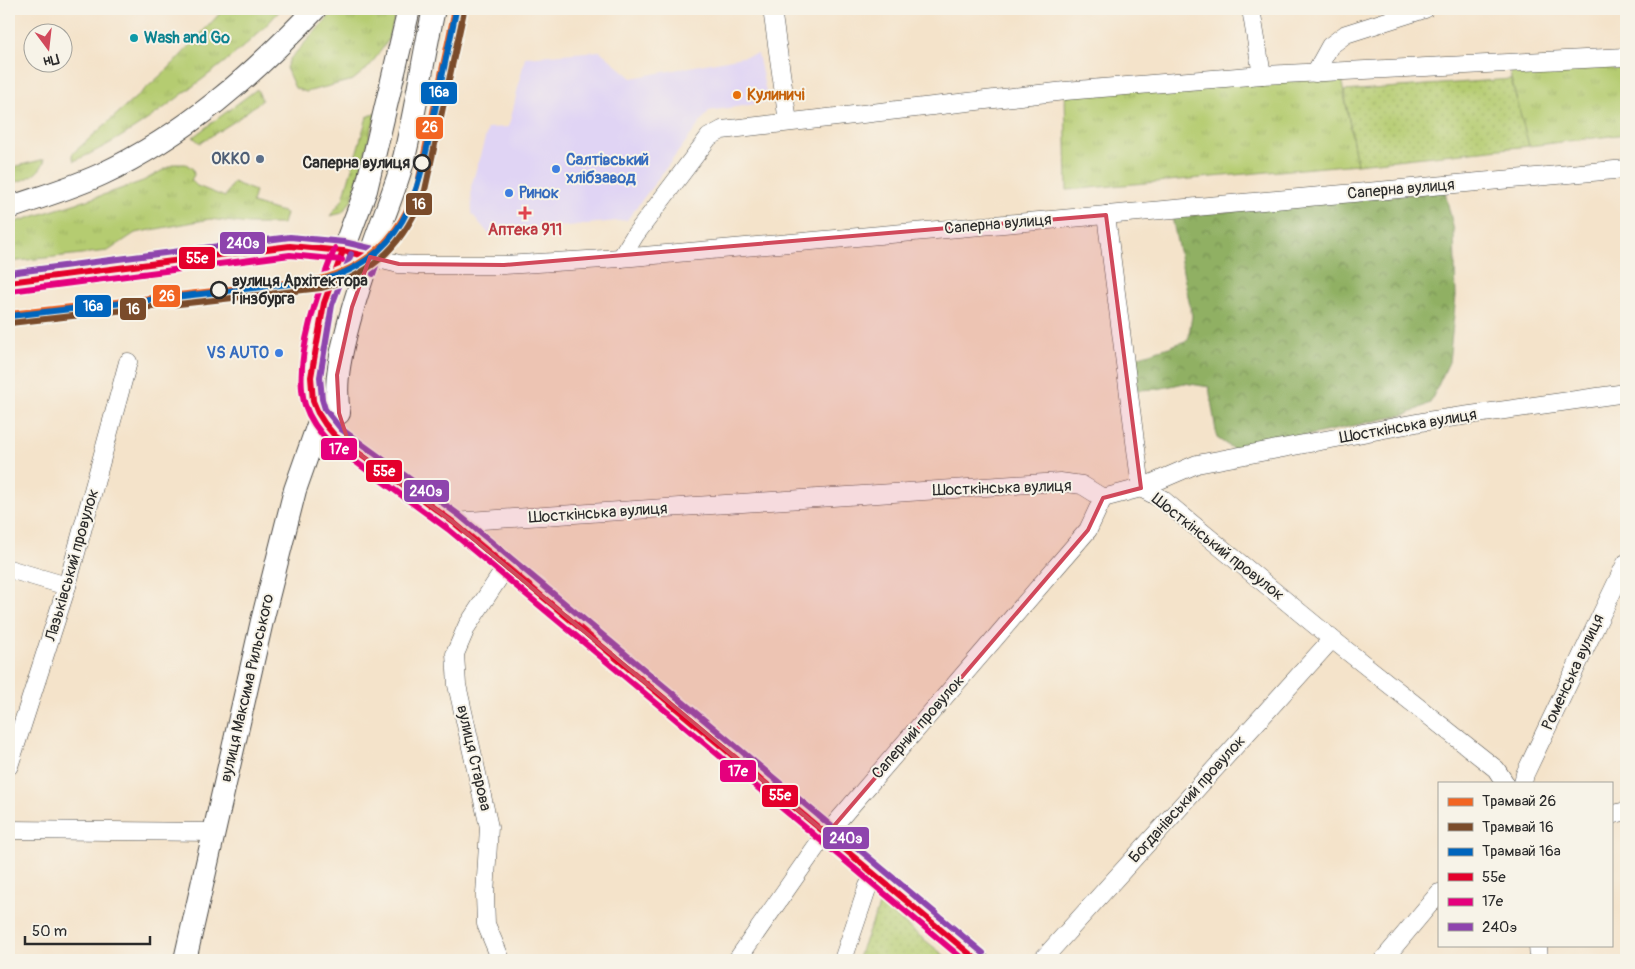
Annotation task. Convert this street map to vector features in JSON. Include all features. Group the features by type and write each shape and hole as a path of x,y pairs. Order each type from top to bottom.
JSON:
{"main road":[{"path":"409,9 366,190 324,299 310,370 311,391 320,420 335,436 453,522 977,960"},
{"path":"350,447 338,413 336,398 337,375 347,327 404,158 434,9"},
{"path":"9,208 65,190 101,175 149,149 219,100 258,66 311,12"},
{"path":"9,282 290,246 343,251 370,257"},
{"name":"вулиця Максима Рильського","path":"185,960 262,621 295,490 320,420 336,398"}],"street":[{"path":"772,9 788,122"},
{"path":"1251,9 1262,75"},
{"path":"1315,73 1330,46 1346,34 1425,9"},
{"path":"621,258 640,228 709,137 722,130 1065,91 1262,75 1626,57"},
{"name":"Саперна вулиця","path":"370,257 399,264 417,265 504,265 621,258 1626,169"},
{"name":"Шосткінський провулок","path":"1106,215 1141,488 1162,499 1496,769 1504,782"},
{"name":"Лазьківський провулок","path":"9,766 68,586 128,362"},
{"name":"Шосткінська вулиця","path":"453,522 1060,482 1082,485 1103,498 1141,488 1197,464 1427,421 1626,393"},
{"name":"Саперний провулок","path":"737,960 815,848 1088,530 1103,498"},
{"name":"Роменська вулиця","path":"1523,782 1524,774 1626,563"},
{"name":"вулиця Старова","path":"501,960 486,924 485,894 489,827 457,685 455,654 467,626 506,567"},
{"path":"9,570 68,586"},
{"name":"Богданівський провулок","path":"1042,960 1332,638"},
{"path":"1612,815 1626,812"},
{"path":"9,830 214,832"},
{"path":"843,960 868,886 876,876"},
{"path":"1383,960 1438,894"},
{"path":"1538,946 1539,960"}],"highlighted area":[{"path":"1106,215 1141,488 1103,498 1088,530 827,834 453,522 350,447 339,413 337,375 352,307 370,257 399,264 504,265"}],"shaded area":[{"path":"600,51 632,78 758,54 768,102 709,111 627,220 489,234 472,214 471,187 488,128 509,127 525,57"}],"green space":[{"path":"224,9 281,9 239,50 164,108 105,146 74,161 72,154 169,68"},
{"path":"336,9 398,9 387,42 369,67 353,80 306,92 295,88 286,68 290,59"},
{"path":"1626,57 1626,134 1529,146 1511,79 1509,63"},
{"path":"1340,72 1357,164 1067,190 1065,91"},
{"path":"1511,79 1529,146 1357,164 1344,91"},
{"path":"257,89 262,100 235,121 200,143 193,137"},
{"path":"376,113 352,200 342,213 330,216 343,199 367,117"},
{"path":"45,159 39,170 31,176 9,184 9,168"},
{"path":"174,164 186,164 193,169 194,175 191,180 197,186 225,197 233,182 255,191 252,203 286,213 283,224 248,224 210,219 135,233 108,251 9,262 9,224 143,181"},
{"path":"1445,191 1454,231 1456,296 1449,362 1430,403 1408,414 1236,451 1217,438 1209,387 1184,383 1158,389 1137,390 1133,358 1188,340 1192,316 1172,217"},
{"path":"880,904 946,957 944,960 857,960"}],"tram line":[{"name":"26","path":"9,314 320,279 354,266 368,257 392,234 410,204 417,187 455,9"},
{"name":"16a","path":"10,316 323,280 352,269 374,255 391,237 404,217 414,194 428,143 456,11"},
{"name":"16","path":"10,323 321,288 340,282 373,265 398,240 408,225 425,190 464,11"}],"transit line":[{"name":"240э","path":"9,273 290,237 344,242 374,249 379,257 373,274"},
{"name":"55е","path":"9,282 290,246 343,251 370,257 365,271"},
{"name":"17е","path":"335,248 315,304 309,326 302,368 302,388 305,405 312,421 322,435 330,443 448,529 964,960"},
{"name":"55е","path":"343,251 324,303 311,377 313,401 318,413 335,436 453,522 977,960"},
{"name":"240э","path":"351,254 332,305 320,377 325,409 341,429 459,515 983,953"},
{"name":"17е","path":"10,291 290,255 342,260"}],"place":[{"name":"Wash and Go","path":"134,38"},
{"name":"Кулиничі","path":"737,95"},
{"name":"ОККО","path":"260,159"},
{"name":"Саперна вулиця","path":"422,163"},
{"name":"Салтівський хлібзавод","path":"556,169"},
{"name":"Ринок","path":"509,193"},
{"name":"Аптека 911","path":"525,213"},
{"name":"вулиця Архітектора Гінзбурга","path":"219,290"},
{"name":"VS AUTO","path":"279,353"}]}
